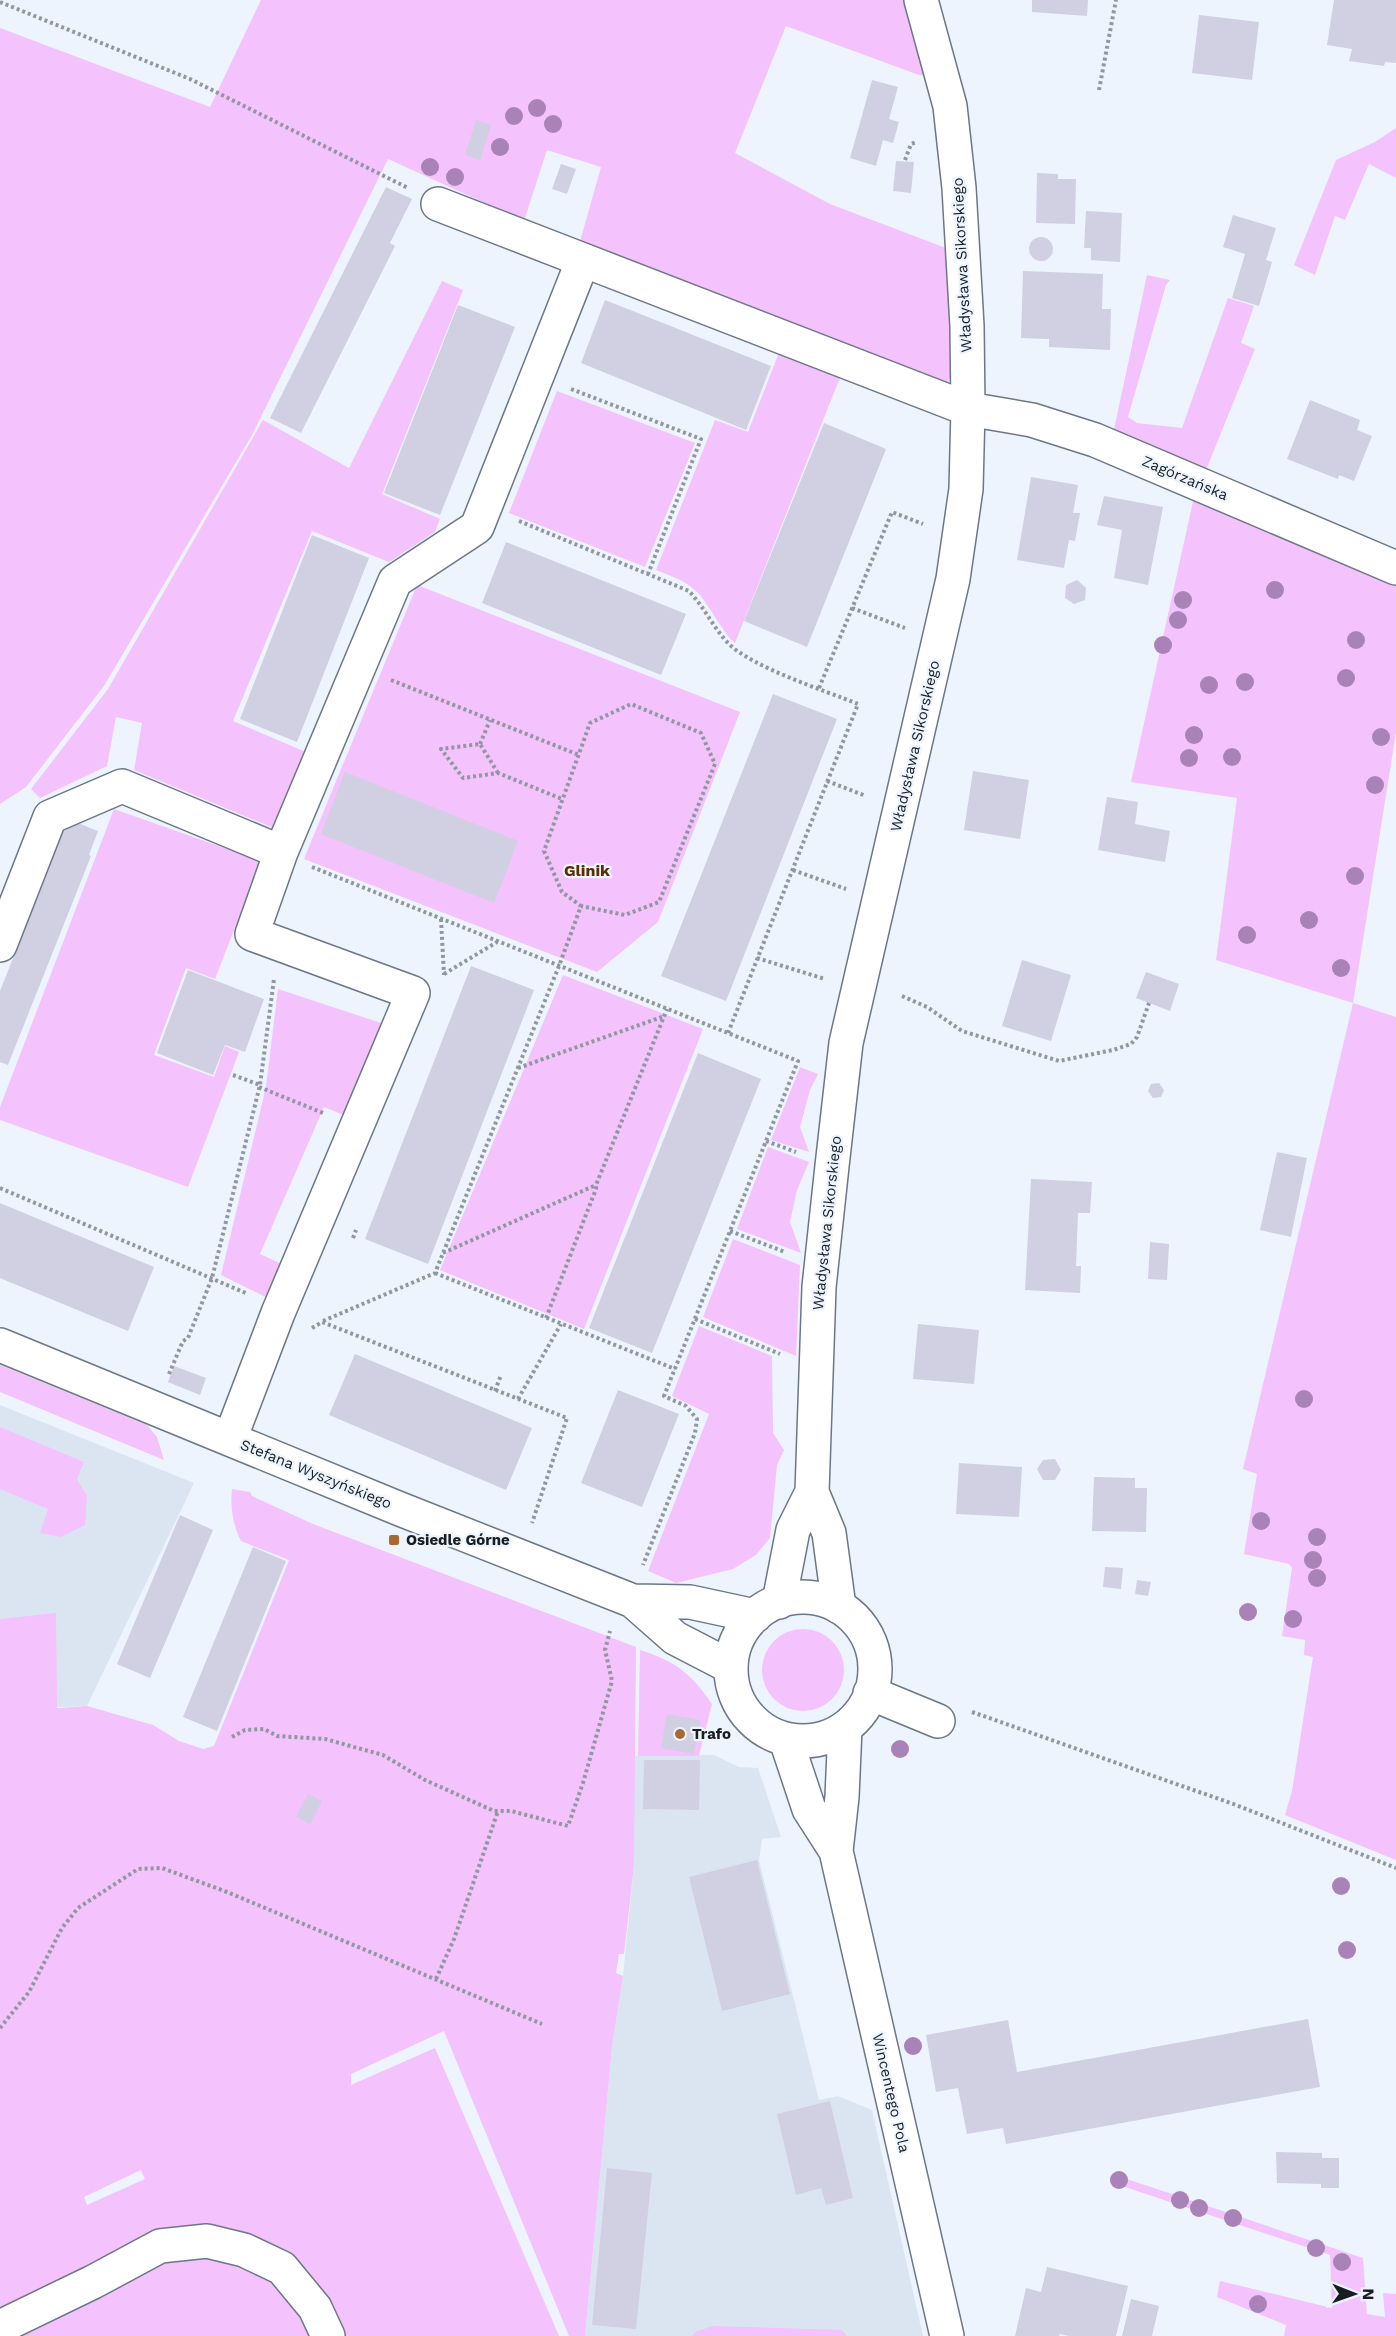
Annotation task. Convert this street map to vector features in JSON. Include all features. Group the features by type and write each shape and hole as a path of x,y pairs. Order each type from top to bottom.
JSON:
{"street":[{"name":"Władysława Sikorskiego","path":"838,1607 829,1533 812,1492 819,1287 846,1043 953,579 966,489 967,326 959,188 950,106 921,0"},
{"name":"Zagórzańska","path":"438,204 968,408 1032,420 1095,440 1396,568"},
{"path":"230,1439 413,993 252,934 292,858 395,581 477,527 583,260"},
{"path":"0,945 50,818 122,786 292,858"},
{"name":"Stefana Wyszyńskiego","path":"0,1345 230,1439 636,1587 690,1602 767,1609"},
{"name":"Władysława Sikorskiego","path":"767,1609 793,1530 812,1492"},
{"name":"Stefana Wyszyńskiego","path":"636,1587 675,1638 731,1667"},
{"path":"799,1597 819,1599 838,1607 855,1620 867,1636 874,1656 874,1676 870,1693 860,1714 845,1728 827,1737 807,1742 786,1740 767,1732 751,1719 739,1703 732,1683 731,1667 736,1643 746,1625 767,1609 799,1597"},
{"path":"870,1693 953,1716"},
{"name":"Wincentego Pola","path":"845,1728 842,1797 836,1851 947,2336"},
{"name":"Wincentego Pola","path":"786,1740 809,1809 836,1851"},
{"path":"0,2327 93,2282 160,2246 207,2241 244,2250 282,2268 315,2308 328,2336"}],"path":[{"path":"1099,90 1116,0"},
{"path":"0,2 190,79 438,204"},
{"path":"537,376 701,439 648,574"},
{"path":"485,506 689,591 729,644 758,663 858,704 728,1033"},
{"path":"819,688 892,512 959,538"},
{"path":"852,608 939,641"},
{"path":"380,676 579,755"},
{"path":"631,704 701,733 715,764 659,902 625,915 581,906 562,892 544,851 563,799 590,723 631,704"},
{"path":"480,744 490,720"},
{"path":"480,744 498,773"},
{"path":"480,744 441,749 463,778 498,773 563,799"},
{"path":"292,858 798,1061 664,1396 686,1406 697,1419 695,1433 636,1587"},
{"path":"792,870 879,900"},
{"path":"435,1273 581,906"},
{"path":"444,974 497,942"},
{"path":"165,1383 183,1341 188,1338 212,1278 260,1086 279,944"},
{"path":"757,958 859,989"},
{"path":"902,996 927,1007 962,1031 1059,1061 1131,1044 1137,1037 1149,1003"},
{"path":"546,1318 596,1185 667,1009"},
{"path":"518,1068 663,1017"},
{"path":"233,1075 357,1127"},
{"path":"443,1252 596,1185"},
{"path":"0,1188 282,1308"},
{"path":"730,1231 821,1265"},
{"path":"307,1331 322,1322 435,1273 675,1369"},
{"path":"695,1319 816,1369"},
{"path":"322,1322 567,1418 529,1530"},
{"path":"518,1399 561,1324"},
{"path":"495,1390 501,1375"},
{"path":"232,1737 245,1730 264,1729 278,1736 325,1739 383,1755 425,1780 498,1810 511,1811 568,1826 589,1763 612,1681 605,1650 611,1628"},
{"path":"953,1716 1236,1805 1396,1868"},
{"path":"436,1979 458,1929 498,1810"},
{"path":"0,2028 29,1992 62,1928 78,1908 138,1869 162,1868 238,1897 542,2024"}],"shaded area":[{"path":"261,0 913,0 938,79 916,74 786,26 735,153 830,204 951,250 951,376 948,382 939,384 579,245 601,167 547,150 524,221 388,159 252,435 104,686 26,787 0,804 0,28 210,107"},
{"path":"1396,128 1396,178 1369,164 1345,220 1335,216 1315,275 1294,265 1336,160 1375,142"},
{"path":"1147,275 1170,280 1166,285 1128,417 1137,423 1182,428 1228,298 1254,306 1241,343 1255,349 1206,470 1163,450 1113,434"},
{"path":"442,281 463,290 382,494 440,519 435,532 389,562 312,531 233,721 308,753 276,829 134,770 142,723 116,717 107,766 40,798 31,789 108,689 263,420 349,468"},
{"path":"780,350 841,375 735,643 694,589 656,570 715,420 748,432"},
{"path":"557,391 695,443 645,567 509,513"},
{"path":"1194,497 1396,584 1396,732 1353,1003 1216,960 1237,798 1131,782"},
{"path":"417,585 740,712 658,922 597,972 304,859"},
{"path":"114,809 261,861 215,979 186,968 154,1055 214,1077 225,1046 239,1052 188,1187 0,1120 0,1107"},
{"path":"563,975 703,1029 584,1329 440,1270"},
{"path":"278,989 384,1024 358,1121 324,1107 260,1254 297,1271 280,1304 221,1275 266,1087"},
{"path":"1353,1003 1396,1017 1396,1860 1285,1815 1292,1791 1313,1657 1304,1655 1305,1640 1282,1636 1292,1568 1289,1564 1244,1554 1257,1474 1243,1469"},
{"path":"800,1067 818,1074 810,1090 800,1127 809,1152 771,1140"},
{"path":"768,1147 809,1162 797,1190 790,1222 801,1253 737,1229"},
{"path":"733,1239 800,1265 796,1356 703,1317"},
{"path":"699,1326 772,1356 773,1433 784,1450 777,1465 770,1538 756,1555 733,1569 676,1583 648,1571 709,1414 672,1396"},
{"path":"0,1365 147,1425 157,1437 164,1460 0,1392"},
{"path":"0,1405 194,1483 87,1706 0,1709"},
{"path":"0,1427 84,1462 77,1479 87,1496 85,1525 61,1537 40,1533 48,1509 0,1489"},
{"path":"232,1489 250,1492 252,1496 313,1524 636,1647 634,1865 624,1954 619,1954 616,1973 623,1976 612,2047 585,2336 569,2336 444,2031 351,2074 351,2085 435,2048 559,2336 334,2336 319,2304 205,2236 0,2320 0,1619 56,1613 57,1708 87,1706 153,1725 179,1741 203,1749 214,1746 289,1560 241,1541 233,1516","holes":["141,2170 145,2179 87,2205 84,2197"]},
{"path":"795,1629 811,1629 826,1636 837,1647 844,1662 841,1686 832,1699 811,1711 795,1711 780,1704 769,1693 762,1678 762,1662 769,1647 780,1636"},
{"path":"640,1650 673,1664 689,1676 712,1704 699,1756 638,1756"},
{"path":"714,1755 739,1767 758,1768 781,1837 762,1839 759,1860 819,2100 838,2096 872,2110 923,2336 585,2336 612,2047 623,1976 634,1865 634,1756"},
{"path":"1112,2174 1363,2258 1367,2314 1385,2317 1383,2293 1396,2294 1396,2336 1284,2336 1286,2325 1217,2297 1220,2281 1332,2308 1330,2255 1110,2182"},
{"path":"206,2249 278,2275 318,2336 0,2336 161,2254"},
{"path":"713,2326 842,2330 847,2336 692,2336 695,2332"}],"building":[{"path":"1032,0 1088,0 1087,16 1032,12"},
{"path":"1334,0 1396,0 1396,63 1385,62 1384,66 1349,61 1352,49 1327,45"},
{"path":"1199,15 1259,22 1252,80 1192,73"},
{"path":"872,80 898,87 889,119 899,122 893,143 883,140 876,166 850,158"},
{"path":"476,120 491,125 480,160 465,155"},
{"path":"896,161 914,162 911,193 893,191"},
{"path":"561,164 576,169 567,194 552,189"},
{"path":"1037,173 1058,174 1058,179 1076,179 1075,224 1036,223"},
{"path":"386,187 412,199 390,243 395,246 301,433 270,418"},
{"path":"1086,211 1122,213 1120,262 1091,260 1091,248 1084,248"},
{"path":"1233,215 1276,228 1266,260 1272,262 1259,306 1232,298 1245,254 1223,247"},
{"path":"1041,237 1049,241 1053,249 1049,257 1041,261 1033,257 1029,249 1033,241"},
{"path":"1023,271 1103,274 1102,309 1111,309 1110,350 1049,347 1049,339 1021,338"},
{"path":"605,300 771,366 746,430 581,363"},
{"path":"458,305 515,327 440,515 384,493"},
{"path":"1310,400 1360,420 1357,430 1372,436 1354,481 1339,475 1338,479 1287,459"},
{"path":"824,423 886,449 807,647 744,621"},
{"path":"1031,477 1078,485 1073,513 1080,513 1075,541 1069,540 1064,568 1017,560"},
{"path":"1104,496 1163,507 1148,585 1114,578 1122,530 1097,525"},
{"path":"312,535 369,558 297,742 240,719"},
{"path":"506,542 686,614 661,675 482,603"},
{"path":"1077,580 1086,588 1085,600 1074,604 1065,598 1066,585"},
{"path":"773,694 837,719 726,1001 661,976"},
{"path":"973,771 1029,780 1020,839 964,830"},
{"path":"345,772 518,841 494,903 321,834"},
{"path":"1107,797 1138,802 1135,824 1170,831 1165,862 1098,850"},
{"path":"68,819 98,831 89,855 91,856 8,1065 0,1062 0,991"},
{"path":"1022,960 1071,975 1051,1041 1002,1026"},
{"path":"471,966 534,990 428,1264 365,1239"},
{"path":"188,970 264,999 245,1052 225,1045 213,1075 157,1053"},
{"path":"1146,972 1179,984 1170,1011 1136,998"},
{"path":"698,1053 761,1079 652,1353 589,1328"},
{"path":"1159,1083 1164,1090 1161,1097 1153,1098 1148,1091 1151,1084"},
{"path":"1277,1152 1307,1158 1291,1237 1260,1230"},
{"path":"1031,1179 1092,1182 1090,1213 1078,1213 1076,1266 1081,1266 1080,1293 1025,1290"},
{"path":"0,1203 154,1267 128,1331 0,1278"},
{"path":"1150,1242 1169,1244 1167,1280 1148,1279"},
{"path":"918,1324 979,1330 974,1384 913,1379"},
{"path":"355,1354 532,1428 506,1490 329,1415"},
{"path":"174,1366 206,1378 200,1395 168,1382"},
{"path":"618,1390 679,1414 642,1507 581,1483"},
{"path":"1055,1459 1061,1470 1055,1480 1043,1480 1037,1469 1043,1460"},
{"path":"959,1463 1022,1467 1019,1517 956,1514"},
{"path":"1094,1477 1135,1478 1135,1488 1147,1488 1146,1532 1092,1531"},
{"path":"180,1515 213,1530 150,1678 117,1664"},
{"path":"253,1547 286,1561 217,1731 183,1717"},
{"path":"1105,1567 1123,1568 1121,1589 1103,1587"},
{"path":"1137,1580 1151,1582 1148,1596 1135,1594"},
{"name":"Trafo","path":"667,1714 700,1720 694,1754 661,1748"},
{"path":"644,1760 700,1760 699,1810 643,1809"},
{"path":"308,1794 322,1801 310,1824 296,1817"},
{"path":"757,1860 790,1994 722,2011 689,1877"},
{"path":"1308,2019 1320,2087 1006,2144 1003,2128 967,2134 958,2088 936,2092 926,2035 1008,2020 1017,2072"},
{"path":"830,2101 853,2198 826,2205 821,2188 796,2195 777,2114"},
{"path":"1276,2152 1322,2153 1322,2158 1339,2158 1339,2188 1321,2188 1321,2184 1277,2183"},
{"path":"607,2168 652,2173 636,2329 592,2325"},
{"path":"1047,2267 1128,2286 1116,2336 1060,2334 1059,2336 1015,2336 1026,2288 1041,2292"},
{"path":"1131,2299 1159,2306 1152,2336 1122,2336"}],"place":[{"name":"Osiedle Górne","path":"394,1540"},
{"name":"Trafo","path":"680,1734"}],"district":[{"name":"Glinik","path":"587,870"}]}
